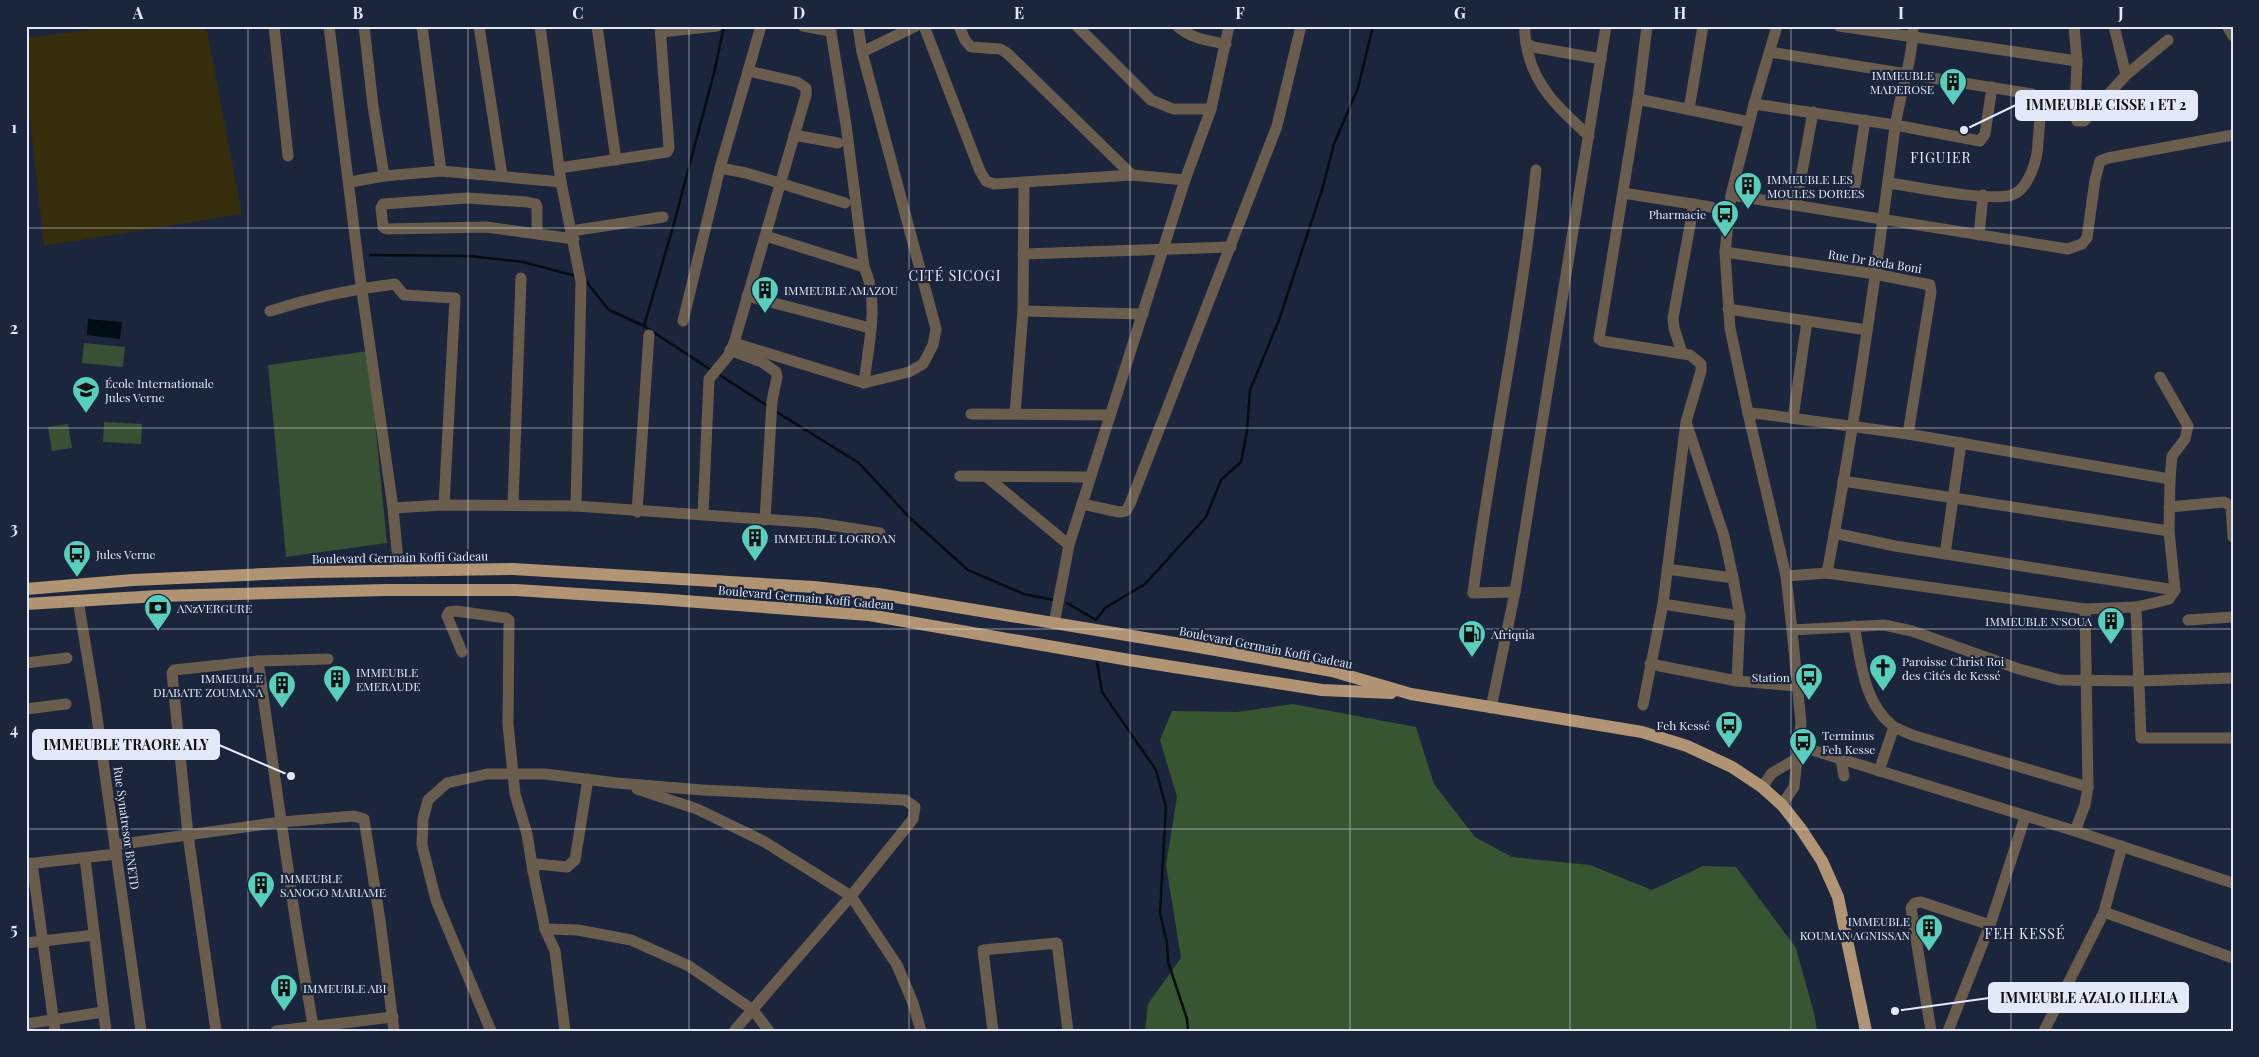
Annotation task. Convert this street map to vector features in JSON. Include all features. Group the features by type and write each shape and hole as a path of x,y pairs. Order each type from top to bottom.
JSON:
{"main road":[{"name":"Boulevard Germain Koffi Gadeau","path":"26,589 142,580 312,572 513,569 814,587 878,594 1332,671 1411,694"},
{"name":"Boulevard Germain Koffi Gadeau","path":"26,604 234,593 516,590 870,615 1129,660 1322,690 1411,694"},
{"path":"1411,694 1606,726 1662,738 1709,755 1732,767 1762,787 1782,805 1822,861 1838,897 1866,1031"}],"street":[{"path":"274,26 288,156"},
{"path":"329,26 362,288 394,508 399,571"},
{"path":"364,26 373,106 384,176"},
{"path":"422,26 441,171"},
{"path":"479,26 502,175"},
{"path":"540,26 561,182 577,254 581,282 576,506"},
{"path":"597,26 616,160"},
{"path":"559,168 667,152 669,148 660,29 717,26"},
{"path":"683,321 720,168 761,26"},
{"path":"803,26 830,29 846,125 864,267 870,278 870,328 864,383"},
{"path":"731,350 864,383 909,372 923,364 933,345 936,329 862,52 858,26"},
{"path":"862,52 916,26"},
{"path":"924,26 976,163 986,181 994,184 1132,175 1185,180"},
{"path":"959,26 965,40 971,47 1000,49 1007,52 1132,175"},
{"path":"1076,26 1151,100 1173,109 1211,109"},
{"path":"1177,26 1184,32 1199,39 1226,44"},
{"path":"1054,624 1068,545 1185,180 1211,109 1229,26"},
{"path":"1082,504 1119,512 1126,511 1231,248 1277,126 1301,26"},
{"path":"1525,26 1524,36 1526,43 1538,80 1547,96 1588,136"},
{"path":"1491,708 1515,592 1606,26"},
{"path":"1643,705 1663,604 1686,422 1701,371 1701,364 1690,355 1599,339 1638,99 1647,26"},
{"path":"1689,109 1703,26"},
{"path":"1777,26 1749,122 1732,195 1725,252 1728,310 1748,414 1786,576 1792,630 1801,723 1794,787 1782,805"},
{"path":"2074,26 2077,61 2075,114 2080,122 2084,121 2126,75 2168,40"},
{"path":"2114,26 2126,75"},
{"path":"2227,26 2233,36"},
{"path":"1845,27 1913,31 2077,61"},
{"path":"1827,573 1854,426 1889,182 1895,125 1913,31"},
{"path":"1526,43 1533,47 1601,59"},
{"path":"1770,52 1992,87 2037,96 2039,112 2038,151 2029,176 2021,188 2013,194 1983,196 1889,182"},
{"path":"703,514 709,379 731,350 746,296 766,236 806,94 806,88 797,82 748,71"},
{"path":"1754,104 1865,120 1980,141 1986,134 1992,87"},
{"path":"1638,99 1749,122"},
{"path":"1796,205 1813,112"},
{"path":"1855,186 1865,120"},
{"path":"794,135 838,143"},
{"path":"1732,195 2068,249 2086,238 2089,231 2095,180 2100,161 2233,135"},
{"path":"720,168 746,173 846,203"},
{"path":"1515,592 1473,594 1497,425 1522,282 1536,170"},
{"path":"350,182 384,176 441,171 502,175 561,182"},
{"path":"1015,414 1023,312 1024,182"},
{"path":"1622,193 1712,207"},
{"path":"1979,235 1983,196"},
{"path":"537,234 537,207 536,204 528,202 467,198 383,204 382,206 383,227 387,229 486,227 537,234 572,235 663,216"},
{"path":"1682,353 1674,328 1673,318 1694,204"},
{"path":"766,236 864,267"},
{"path":"1023,254 1231,248"},
{"name":"Rue Dr Beda Boni","path":"1725,252 1875,274 1930,285 1931,292 1908,434"},
{"path":"513,505 521,278"},
{"path":"270,311 301,301 362,288 395,284 404,295 455,298 444,505"},
{"path":"746,296 870,328"},
{"path":"1728,310 1867,330"},
{"path":"1023,312 1142,314"},
{"path":"1793,418 1807,321"},
{"path":"637,512 648,335"},
{"path":"731,350 762,362 776,372 777,378 772,401 765,520"},
{"path":"1786,576 1827,573 2085,609 2136,607 2168,599 2175,590 2169,531 2172,456 2185,439 2188,426 2160,376"},
{"path":"970,414 1110,415"},
{"path":"1748,414 1793,418 1908,434 2170,478"},
{"path":"1686,422 1724,536 1733,578 1740,616 1737,681"},
{"path":"1944,554 1961,443"},
{"path":"960,476 1090,477"},
{"path":"987,476 1068,545"},
{"path":"1843,480 2169,531"},
{"path":"2169,507 2224,502 2231,506 2233,537"},
{"path":"394,508 444,505 576,506 818,524 880,533"},
{"path":"1834,533 1944,554 2175,590"},
{"path":"1667,569 1733,578"},
{"name":"Rue Synatresor BNETD","path":"78,600 95,703 141,1031"},
{"path":"1663,604 1740,616"},
{"path":"2136,607 2141,738 2233,738"},
{"path":"2074,831 2084,805 2088,787 2085,609"},
{"path":"462,652 447,616 449,612 456,611 509,620 508,724 515,794 527,834 545,929 554,951 565,1031"},
{"path":"2188,620 2233,617"},
{"path":"1792,630 1884,625 1912,631 2019,669 2060,680 2138,681 2233,678"},
{"path":"1854,626 1865,681 1875,704 1894,727 1914,736 2088,787"},
{"path":"26,663 67,658"},
{"path":"216,1031 188,835 172,673 174,670 258,661 328,658"},
{"path":"258,661 313,1026"},
{"path":"1650,664 1737,681 1797,686"},
{"path":"26,709 66,704"},
{"path":"1875,772 1894,727"},
{"path":"1799,746 1875,772 2074,831 2233,883"},
{"path":"1762,787 1772,773 1796,758"},
{"path":"1841,759 1844,776"},
{"path":"490,1031 469,975 460,960 451,931 436,900 422,845 423,819 428,800 447,783 487,774 545,774 618,783 702,790 905,800 911,803 915,807 913,819 851,896 734,1031"},
{"path":"533,871 537,864 567,867 575,860 588,779"},
{"path":"618,783 697,809 763,841 851,896 897,965 913,1003 921,1031"},
{"path":"54,1025 29,864 85,858 188,835 281,822 354,816 364,819 380,920 394,1031"},
{"path":"1948,1031 1990,925 2025,817"},
{"path":"2044,1031 2104,912 2122,846"},
{"path":"85,858 106,1031"},
{"path":"1931,1031 1911,908 1915,903 1921,902 1990,925"},
{"path":"2104,912 2233,958"},
{"path":"545,929 578,930 631,940 689,966 753,1010 769,1031"},
{"path":"26,943 94,935"},
{"path":"993,1031 983,950 1058,943 1068,1031"},
{"path":"26,1024 54,1025 104,1012"},
{"path":"276,1031 392,1018"}],"green space":[{"path":"84,343 125,347 123,367 82,363"},
{"path":"368,351 387,543 286,557 268,365"},
{"path":"104,422 142,424 141,444 103,442"},
{"path":"68,424 72,448 52,451 48,427"},
{"path":"1293,704 1416,727 1434,784 1475,837 1512,857 1590,865 1652,890 1703,866 1736,867 1796,948 1817,1031 1145,1031 1148,1004 1181,958 1166,865 1177,797 1160,740 1172,711 1237,712"}],"sand":[{"path":"117,26 206,26 242,214 44,246 26,84 26,38"}],"shaded area":[{"path":"88,319 122,322 120,339 87,335"}],"waterway":[{"path":"644,326 673,227 714,73 724,26"},
{"path":"1067,603 1096,620 1105,608 1145,584 1206,517 1221,480 1241,462 1247,431 1250,390 1279,320 1322,190 1334,144 1358,88 1373,26"},
{"path":"370,255 469,256 523,262 576,276"},
{"path":"585,280 609,310 644,326 711,370"},
{"path":"718,374 768,406"},
{"path":"775,411 859,463 910,518 968,570 1024,594 1054,600"},
{"path":"1097,662 1102,692 1156,770 1166,807 1160,913 1167,943 1168,962 1187,1019 1188,1031"}],"place":[{"name":"IMMEUBLE MADEROSE","path":"1953,106"},
{"name":"IMMEUBLE CISSE 1 ET 2","path":"1964,130"},
{"name":"IMMEUBLE LES MOULES DOREES","path":"1748,210"},
{"name":"Pharmacie","path":"1725,238"},
{"name":"IMMEUBLE AMAZOU","path":"765,314"},
{"name":"École Internationale Jules Verne","path":"86,414"},
{"name":"IMMEUBLE LOGROAN","path":"755,562"},
{"name":"Jules Verne","path":"77,578"},
{"name":"ANzVERGURE","path":"158,632"},
{"name":"IMMEUBLE N'SOUA","path":"2111,645"},
{"name":"Afriquia","path":"1472,658"},
{"name":"Paroisse Christ Roi des Cités de Kessé","path":"1883,692"},
{"name":"Station","path":"1809,701"},
{"name":"IMMEUBLE EMERAUDE","path":"337,703"},
{"name":"IMMEUBLE DIABATE ZOUMANA","path":"282,709"},
{"name":"Feh Kessé","path":"1729,749"},
{"name":"Terminus Feh Kesse","path":"1803,766"},
{"name":"IMMEUBLE TRAORE ALY","path":"291,776"},
{"name":"IMMEUBLE SANOGO MARIAME","path":"261,909"},
{"name":"IMMEUBLE KOUMAN AGNISSAN","path":"1929,952"},
{"name":"IMMEUBLE AZALO ILLELA","path":"1895,1011"},
{"name":"IMMEUBLE ABI","path":"284,1012"}],"district":[{"name":"FIGUIER","path":"1941,157"},
{"name":"CITÉ SICOGI","path":"955,275"},
{"name":"FEH KESSÉ","path":"2025,933"}]}
